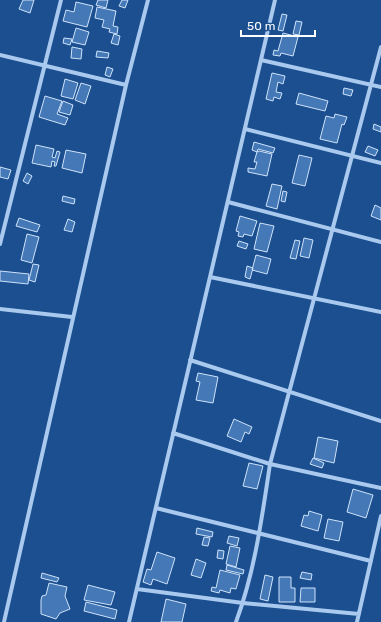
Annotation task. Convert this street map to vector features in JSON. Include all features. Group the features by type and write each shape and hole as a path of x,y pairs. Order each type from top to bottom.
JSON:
{"street":[{"path":"0,244 61,0"},
{"path":"4,622 72,317 126,85 148,0"},
{"path":"130,622 275,0"},
{"path":"236,622 243,604 259,535 270,464 381,47"},
{"path":"0,55 126,85"},
{"path":"261,60 381,87"},
{"path":"245,129 381,163"},
{"path":"228,202 381,242"},
{"path":"210,277 381,312"},
{"path":"0,309 72,317"},
{"path":"190,360 381,421"},
{"path":"173,433 270,464 381,488"},
{"path":"156,508 259,535 371,561"},
{"path":"357,622 379,533 381,516"},
{"path":"138,589 243,604 359,614"}],"building":[{"path":"23,0 34,0 30,13 19,9"},
{"path":"98,0 108,0 106,8 96,5"},
{"path":"122,0 128,0 125,8 119,6"},
{"path":"76,2 93,6 87,27 63,21 66,10 74,12"},
{"path":"97,7 116,11 113,26 118,27 117,34 109,32 110,29 102,27 104,20 95,18"},
{"path":"282,14 287,15 283,31 278,30"},
{"path":"296,21 302,22 299,35 293,34"},
{"path":"76,28 89,32 85,45 72,42"},
{"path":"283,33 298,37 293,56 281,53 280,56 273,55 274,50 278,51"},
{"path":"114,34 120,36 118,45 111,43"},
{"path":"64,38 72,39 70,45 63,43"},
{"path":"72,47 82,49 81,59 71,58"},
{"path":"97,51 109,53 108,58 96,57"},
{"path":"107,67 113,69 110,77 105,75"},
{"path":"272,73 285,76 283,84 278,82 276,92 282,93 280,99 274,97 273,101 266,99"},
{"path":"65,79 78,83 73,99 61,96"},
{"path":"81,83 91,86 85,104 75,100"},
{"path":"344,88 353,90 351,96 343,94"},
{"path":"299,93 328,101 325,111 296,104"},
{"path":"45,96 62,101 57,114 68,118 65,125 39,117"},
{"path":"63,101 73,105 70,115 59,112"},
{"path":"335,114 347,117 344,125 342,124 337,143 320,139 326,116 334,118"},
{"path":"374,124 381,127 381,132 373,129"},
{"path":"254,142 275,148 273,153 258,149 257,152 252,150"},
{"path":"36,145 54,149 52,157 55,158 57,151 60,152 56,166 54,166 55,162 52,161 51,167 32,163"},
{"path":"368,146 378,150 375,156 365,152"},
{"path":"66,150 86,154 82,173 62,168"},
{"path":"259,151 272,154 267,176 248,172 248,168 255,169 257,162 254,162 257,152"},
{"path":"299,155 312,158 305,186 292,183"},
{"path":"0,167 11,170 8,179 0,177"},
{"path":"27,173 32,176 28,184 23,181"},
{"path":"272,184 282,186 277,209 266,206"},
{"path":"283,191 287,192 285,202 281,201"},
{"path":"63,196 75,199 74,204 62,201"},
{"path":"375,205 381,208 381,220 371,216"},
{"path":"240,216 257,221 252,236 244,234 243,237 238,236 239,232 236,231"},
{"path":"19,218 40,225 37,232 16,226"},
{"path":"68,219 75,222 72,232 64,230"},
{"path":"260,223 274,226 267,252 254,249"},
{"path":"27,234 39,237 32,263 21,260"},
{"path":"304,238 313,240 309,258 300,256"},
{"path":"295,240 300,241 296,259 290,258"},
{"path":"239,241 248,244 246,249 237,246"},
{"path":"256,255 271,259 267,274 252,270"},
{"path":"33,264 39,265 35,282 29,280"},
{"path":"247,266 253,268 250,279 245,277"},
{"path":"0,271 29,274 28,284 0,281"},
{"path":"198,373 218,377 213,403 196,400 200,382 196,381"},
{"path":"234,419 252,427 249,434 245,432 241,442 227,436"},
{"path":"318,437 338,441 334,463 314,458"},
{"path":"313,458 324,463 322,468 310,464"},
{"path":"249,463 263,466 257,489 243,486"},
{"path":"353,489 373,495 366,518 347,512"},
{"path":"309,511 322,515 318,531 301,526 304,515 308,516"},
{"path":"328,519 343,522 339,541 324,538"},
{"path":"197,528 213,532 212,537 196,534"},
{"path":"229,536 239,538 237,546 227,543"},
{"path":"204,537 210,538 208,546 202,545"},
{"path":"230,546 240,548 236,567 226,564"},
{"path":"218,550 224,551 223,559 217,558"},
{"path":"157,552 175,558 167,584 153,579 151,585 143,582 147,569 151,570"},
{"path":"196,559 206,563 201,578 191,575"},
{"path":"227,565 244,570 243,574 226,570"},
{"path":"220,570 240,575 236,589 231,588 230,593 220,590 219,593 211,591 212,587 216,588"},
{"path":"302,572 312,574 311,580 300,578"},
{"path":"42,573 59,578 57,582 41,578"},
{"path":"265,575 273,577 268,601 260,599"},
{"path":"279,577 291,577 291,588 295,588 295,602 279,602"},
{"path":"49,583 67,587 65,596 70,609 60,613 56,619 41,614 42,596 46,595"},
{"path":"88,585 115,592 111,605 84,600"},
{"path":"301,588 315,588 315,602 300,602"},
{"path":"166,599 186,604 182,622 161,622"},
{"path":"86,602 117,610 115,619 84,611"}]}
